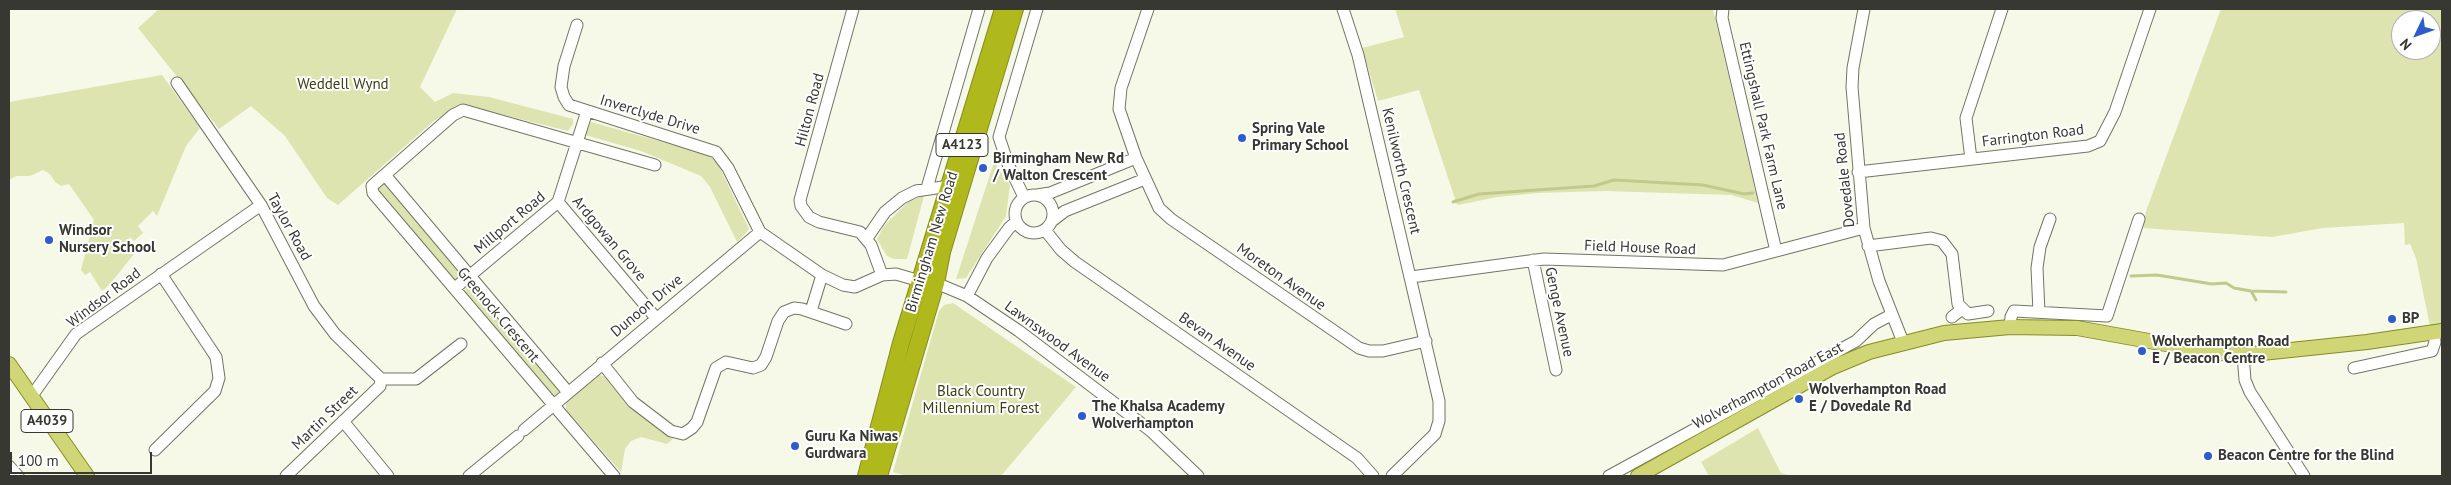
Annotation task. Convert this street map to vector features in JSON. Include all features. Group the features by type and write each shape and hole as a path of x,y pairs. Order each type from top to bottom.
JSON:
{"highway":[{"name":"Birmingham New Road","path":"880,476 928,282 949,186 1003,9"},
{"name":"Birmingham New Road","path":"866,476 901,343 942,252 1015,9"}],"main road":[{"name":"Wolverhampton Road East","path":"1638,476 1833,367 1869,352 1944,333 2010,327 2077,328 2210,352 2242,355 2367,342 2438,332"},
{"name":"A4039","path":"9,364 87,476"}],"street":[{"name":"Hilton Road","path":"853,9 800,200 801,206 809,217 860,232 867,238"},
{"path":"927,188 979,9"},
{"path":"1024,197 1008,164 1000,136 1037,9"},
{"path":"1136,158 1050,193 1024,197 1015,209 1016,222 1028,232 1040,232 1065,211 1145,179 1121,118 1118,100 1148,9"},
{"name":"Kenilworth Crescent","path":"1343,9 1358,56 1439,401 1437,428 1430,441 1392,476"},
{"name":"Ettingshall Park Farm Lane","path":"1723,9 1722,18 1776,251"},
{"name":"Dovedale Road","path":"1864,9 1853,68 1852,87 1864,228 1868,246 1903,342"},
{"path":"1971,159 1966,118 2002,9"},
{"name":"Farrington Road","path":"1858,172 2088,146 2100,141 2114,112 2150,9"},
{"name":"Inverclyde Drive","path":"577,24 564,66 561,87 569,105 716,152 728,168 760,232"},
{"name":"Taylor Road","path":"177,83 261,205 314,306 335,334 381,379"},
{"name":"Greenock Crescent","path":"577,141 463,110 453,115 372,186 373,193 614,476"},
{"name":"Millport Road","path":"455,288 558,202 587,111"},
{"path":"577,141 655,165"},
{"name":"Greenock Crescent","path":"385,175 567,391"},
{"name":"Moreton Avenue","path":"1145,179 1159,208 1171,218 1350,343 1369,351 1378,352 1426,341"},
{"path":"760,232 822,275 844,285 855,287 882,275 867,238 885,212 916,191 949,186"},
{"path":"1037,195 1044,197 1051,205 1048,225"},
{"name":"Ardgowan Grove","path":"558,202 656,318"},
{"name":"Windsor Road","path":"31,397 76,334 261,205"},
{"path":"2039,312 2038,268 2040,246 2050,219"},
{"path":"2010,327 2014,311 2107,316 2139,219"},
{"path":"967,296 987,258 1009,228 1016,222"},
{"name":"Bevan Avenue","path":"1048,225 1061,250 1075,262 1357,458 1374,476"},
{"name":"Field House Road","path":"1411,277 1533,260 1723,265 1864,228"},
{"name":"Dunoon Drive","path":"470,476 567,391 760,232"},
{"path":"1868,246 1931,238 1942,241 1952,254 1955,293 1958,304 1968,314 1988,310"},
{"name":"Genge Avenue","path":"1533,260 1556,370"},
{"path":"155,450 215,391 219,378 216,357 161,274"},
{"name":"Lawnswood Avenue","path":"882,275 896,274 928,282 967,296 1026,336 1151,432 1198,476"},
{"path":"811,311 822,275"},
{"path":"602,363 633,402 671,431 683,434 697,422 716,368 726,362 753,368 760,365 765,360 780,316 794,308 811,311 846,324"},
{"path":"1952,317 1962,309"},
{"name":"Wolverhampton Road East","path":"1609,476 1856,341 1874,324 1892,315"},
{"path":"2354,368 2432,352 2438,332"},
{"path":"381,379 416,380 461,344"},
{"path":"2242,355 2245,380 2250,392 2304,476"},
{"name":"Martin Street","path":"286,476 380,386 381,379"},
{"path":"343,421 388,476"},
{"path":"9,466 18,476"}],"green space":[{"name":"Weddell Wynd","path":"159,9 457,9 420,87 435,102 453,93 489,97 573,119 573,124 568,131 464,105 435,120 338,205 327,198 285,136 251,106 219,129 138,28"},
{"path":"1395,9 1713,9 1758,203 1731,195 1605,191 1538,193 1497,197 1458,205 1453,201 1455,199 1419,90 1378,101 1362,48 1404,37"},
{"path":"2221,9 2442,9 2442,323 2430,326 2416,258 2410,244 2405,245 2404,223 2323,228 2272,237 2143,228 2146,211"},
{"path":"162,75 200,128 186,146 157,216 153,211 138,226 143,233 134,241 130,237 125,246 134,254 102,291 90,272 85,275 81,270 94,220 69,184 61,186 55,182 50,174 43,170 30,176 16,176 9,180 9,102"},
{"path":"591,122 709,155 719,166 749,229 737,242 710,187 701,176 641,151 585,135"},
{"path":"994,162 1010,185 1006,216 966,278 956,279"},
{"path":"383,183 389,187 463,277 456,283 377,189"},
{"path":"924,196 907,259 894,259 887,256 877,239 884,226 909,201"},
{"path":"470,286 559,390 557,395 552,396 465,292 466,288"},
{"name":"Black Country Millennium Forest","path":"953,303 1076,387 1001,476 907,476 893,472 939,311 944,305"},
{"path":"599,375 607,377 630,407 673,439 667,444 641,437 631,441 625,449 621,472 566,410 566,402"},
{"path":"1758,428 1781,473 1793,476 1709,476 1701,462"}],"waterway":[{"path":"1453,202 1479,194 1594,186 1614,180 1703,185 1744,194 1753,193"},
{"path":"2131,276 2157,275 2212,284 2226,283 2234,288 2251,291 2286,292"},
{"path":"2251,291 2256,300"}],"place":[{"name":"Spring Vale Primary School","path":"1242,138"},
{"name":"Birmingham New Rd / Walton Crescent","path":"983,168"},
{"name":"Windsor Nursery School","path":"49,240"},
{"name":"BP","path":"2392,319"},
{"name":"Wolverhampton Road E / Beacon Centre","path":"2142,351"},
{"name":"Wolverhampton Road E / Dovedale Rd","path":"1799,399"},
{"name":"The Khalsa Academy Wolverhampton","path":"1082,416"},
{"name":"Guru Ka Niwas Gurdwara","path":"795,446"},
{"name":"Beacon Centre for the Blind","path":"2208,456"}]}
